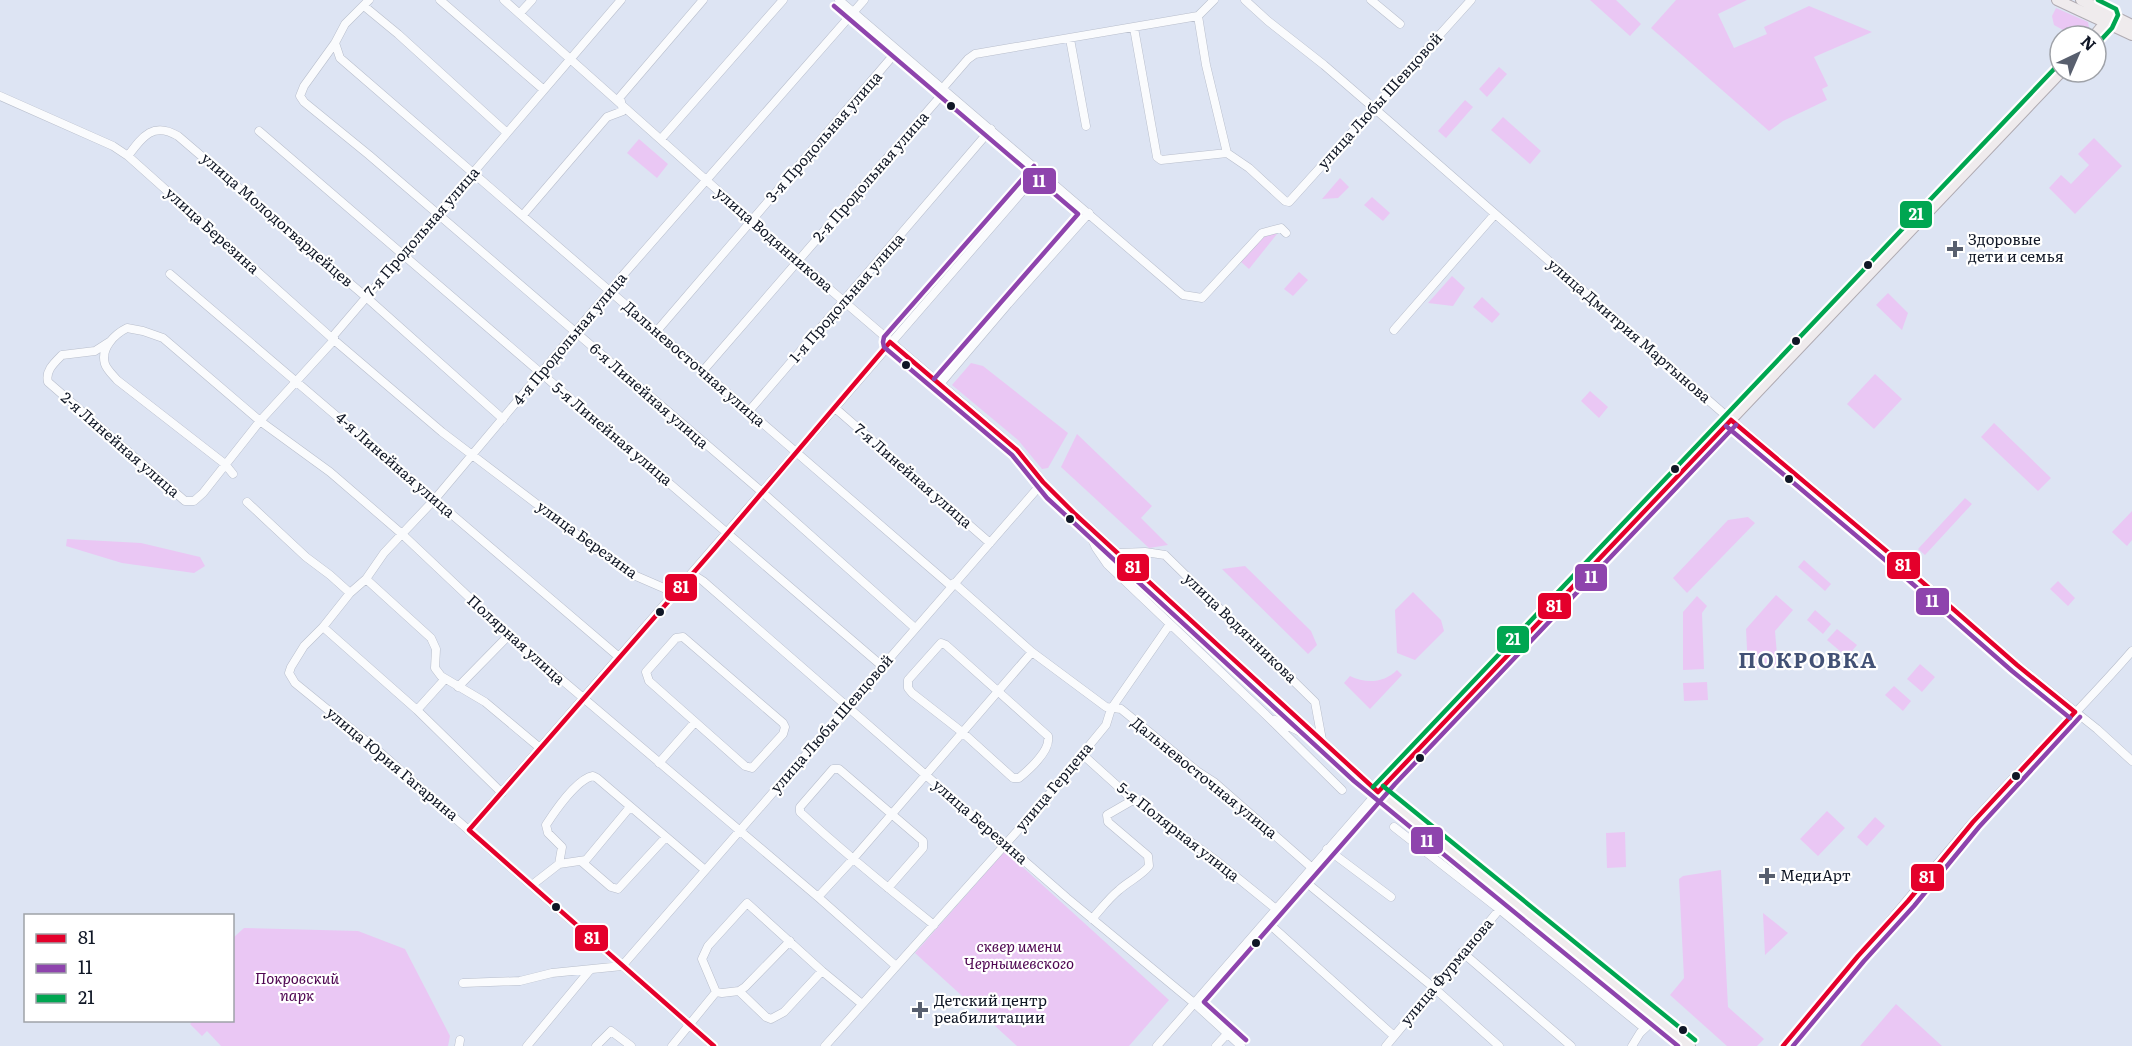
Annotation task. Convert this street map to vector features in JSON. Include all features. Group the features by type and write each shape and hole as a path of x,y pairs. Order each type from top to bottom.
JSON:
{"main road":[{"path":"2057,0 2132,25"},
{"path":"2081,0 2132,35"},
{"path":"2105,24 2109,19"},
{"path":"1690,1046 1378,792 2050,84"}],"street":[{"path":"440,0 544,90"},
{"name":"улица Водянникова","path":"504,0 798,262 1017,450 1043,482 1084,522 1322,742"},
{"path":"520,13 532,0"},
{"name":"7-я Продольная улица","path":"225,464 296,380 334,340 334,335 366,297 621,0"},
{"path":"523,215 607,117 623,111 620,98 703,0"},
{"path":"661,139 783,0"},
{"path":"839,0 1184,295 1202,298 1262,233 1283,231"},
{"name":"4-я Продольная улица","path":"295,682 289,673 304,646 323,627 350,593 366,579 384,553 435,499 624,273 864,0"},
{"path":"1134,27 1157,157 1161,160 1227,153 1206,65 1198,16 1214,0"},
{"name":"улица Дмитрия Мартынова","path":"1245,0 1375,109 1731,420 2132,761"},
{"path":"1371,0 1400,24"},
{"name":"улица Любы Шевцовой","path":"1227,153 1289,202 1471,0"},
{"path":"335,43 345,24 367,3 506,132"},
{"name":"2-я Продольная улица","path":"702,372 798,262 968,59 975,54 1198,16"},
{"path":"1070,39 1086,126"},
{"name":"6-я Линейная улица","path":"335,43 304,86 300,96 304,102 762,492 915,628"},
{"name":"Дальневосточная улица","path":"335,43 340,58 796,454 1032,652 1106,707 1120,709 1214,782 1311,867"},
{"name":"3-я Продольная улица","path":"657,332 897,51"},
{"name":"улица Березина","path":"0,96 113,146 128,156 334,340 472,455 609,559 636,576 666,589 675,586 692,574 710,587 1241,1046"},
{"name":"1-я Продольная улица","path":"749,411 991,129"},
{"name":"улица Молодогвардейцев","path":"128,156 146,134 160,130 170,131 255,200 502,419"},
{"name":"5-я Линейная улица","path":"259,131 882,666"},
{"path":"469,830 1040,171"},
{"path":"940,384 1089,213"},
{"path":"1394,330 1496,214"},
{"name":"4-я Линейная улица","path":"170,274 619,657"},
{"name":"Полярная улица","path":"110,341 128,328 163,338 260,421 330,472 402,534 509,635 896,966"},
{"path":"110,341 104,357 106,367 117,380 225,464 233,474"},
{"name":"2-я Линейная улица","path":"110,341 94,351 62,356 49,370 48,382 186,501 194,501 200,497 225,464"},
{"name":"7-я Линейная улица","path":"835,408 990,543"},
{"name":"улица Любы Шевцовой","path":"622,966 1043,482"},
{"path":"247,502 306,557 350,593"},
{"path":"1084,522 1096,548 1107,564 1342,790"},
{"name":"улица Водянникова","path":"1119,553 1145,552 1165,555 1315,702 1322,742"},
{"path":"366,579 431,638 436,649 435,668 445,679 485,702 540,748"},
{"name":"улица Герцена","path":"825,1046 934,925 1082,754 1106,724 1112,709 1170,624"},
{"path":"323,627 417,710 502,793"},
{"path":"458,687 509,635"},
{"path":"679,637 686,639 732,678 785,727 783,734 756,766 748,768 695,722 646,676 646,672 679,637"},
{"path":"939,645 946,645 1046,732 1050,740 1047,747 1022,777 1013,778 962,732 908,688 908,680 939,645"},
{"path":"1783,1046 1970,826 2132,651"},
{"path":"818,897 1032,652"},
{"path":"417,710 445,679"},
{"name":"улица Юрия Гагарина","path":"295,682 382,754 714,1046"},
{"path":"1157,1046 1378,792 1322,742 1265,714"},
{"path":"659,764 695,722"},
{"name":"5-я Полярная улица","path":"1082,754 1133,800 1218,862 1276,909"},
{"path":"888,888 923,848 923,841 837,768 831,771 800,807 800,812 853,859 888,888 934,925"},
{"path":"559,864 562,847 548,832 546,825 561,804 585,778 593,776 597,777 705,870"},
{"path":"1092,919 1116,892 1142,874 1149,866 1148,856 1108,822 1107,815 1133,800"},
{"path":"582,862 630,807"},
{"path":"1394,827 1499,909 1644,1028"},
{"path":"532,885 559,864 576,861 582,862 611,887 618,889 666,837"},
{"path":"1327,849 1391,897"},
{"path":"1302,879 1433,987 1499,1046"},
{"name":"улица Фурманова","path":"1386,1046 1508,898"},
{"path":"716,992 703,963 705,950 745,905 750,904 822,971 862,1004"},
{"path":"1266,921 1394,1036"},
{"path":"716,992 739,991 745,987 790,941"},
{"path":"1462,952 1571,1046"},
{"path":"463,983 520,981 552,973 622,966"},
{"path":"527,1046 590,970"},
{"path":"739,991 771,1019 784,1012 822,971"},
{"path":"672,1046 716,992"},
{"path":"1632,1046 1644,1028 1656,1018"},
{"path":"596,1046 611,1031 631,1046"},
{"path":"1216,1046 1227,1034"}],"green space":[{"path":"1590,0 1616,0 1641,24 1630,36"},
{"path":"1676,0 1747,0 1718,14 1734,48 1767,34 1764,27 1809,6 1872,32 1814,57 1828,86 1822,89 1827,100 1783,121 1769,131 1651,28"},
{"path":"2056,8 2088,24 2054,24 2052,16"},
{"path":"1499,67 1507,74 1487,97 1479,89"},
{"path":"1465,100 1473,107 1446,138 1438,131"},
{"path":"1503,117 1541,151 1530,164 1491,130"},
{"path":"2094,138 2122,166 2075,214 2049,188 2061,175 2071,184 2089,165 2078,154"},
{"path":"639,139 668,164 657,178 627,153"},
{"path":"1340,178 1349,187 1338,198 1322,199"},
{"path":"1372,197 1390,213 1383,221 1364,205"},
{"path":"1277,234 1249,269 1240,261 1260,238"},
{"path":"1299,272 1308,280 1293,296 1284,289"},
{"path":"1452,276 1465,288 1453,306 1428,303"},
{"path":"1888,293 1908,313 1902,330 1876,305"},
{"path":"1482,297 1500,314 1492,323 1473,307"},
{"path":"971,363 983,366 1068,433 1048,468 1042,469 1018,440 952,385"},
{"path":"1875,374 1902,399 1874,429 1847,404"},
{"path":"1590,391 1608,407 1599,418 1581,401"},
{"path":"1994,423 2051,478 2038,491 1981,437"},
{"path":"1077,434 1152,506 1141,518 1168,545 1149,548 1061,467"},
{"path":"1965,498 1972,504 1925,555 1918,549"},
{"path":"2132,511 2132,540 2127,546 2112,532"},
{"path":"1748,517 1755,523 1687,593 1673,578 1728,520"},
{"path":"67,539 141,543 200,557 205,566 194,573 122,563 66,546"},
{"path":"1804,560 1831,584 1825,591 1798,567"},
{"path":"1245,566 1311,631 1317,645 1308,654 1222,569"},
{"path":"2058,581 2075,598 2068,606 2050,589"},
{"path":"1413,592 1441,620 1444,631 1415,660 1397,653 1395,610"},
{"path":"1776,595 1793,610 1775,631 1778,667 1748,669 1746,629"},
{"path":"1697,596 1707,606 1702,613 1704,669 1683,670 1683,612"},
{"path":"1815,610 1831,624 1823,634 1807,620"},
{"path":"1837,629 1857,645 1847,657 1827,640"},
{"path":"1920,664 1935,677 1922,692 1907,679"},
{"path":"1397,670 1402,675 1370,709 1344,683 1350,676 1368,681 1381,680"},
{"path":"1707,682 1708,700 1684,701 1683,683"},
{"path":"1894,686 1911,701 1903,711 1885,695"},
{"path":"1827,811 1845,828 1818,856 1800,839"},
{"path":"1875,817 1885,826 1867,846 1857,837"},
{"path":"1625,832 1626,867 1607,868 1606,833"},
{"name":"сквер имени Чернышевского","path":"1005,851 1169,1000 1129,1046 1017,1046 915,953"},
{"path":"1721,870 1728,1007 1764,1039 1757,1046 1727,1046 1670,995 1684,978 1679,879 1683,876"},
{"path":"1763,913 1788,933 1765,955"},
{"name":"Покровский парк","path":"244,928 358,931 405,949 450,1036 448,1046 221,1046 207,1031 202,1036 190,1024 192,1022 234,1022 234,937"},
{"path":"1896,1004 1942,1046 1860,1046"}],"transit line":[{"name":"21","path":"2098,0 2116,9 2118,15 2108,32"},
{"name":"11","path":"834,6 1078,214 934,379"},
{"name":"21","path":"1373,787 2048,75"},
{"name":"11","path":"1034,166 884,337 884,347 1012,455 1047,498 1354,781 1678,1046"},
{"name":"81","path":"890,342 1017,450 1043,482 1075,514 1378,792"},
{"name":"81","path":"469,830 715,548 890,342"},
{"name":"81","path":"1731,420 2075,712"},
{"name":"81","path":"1378,792 1731,420"},
{"name":"11","path":"1246,1040 1204,1002 1395,784 1736,425"},
{"name":"11","path":"1726,426 2070,718"},
{"name":"81","path":"1783,1046 1973,822 2075,712"},
{"name":"11","path":"1793,1046 1979,827 2080,717"},
{"name":"21","path":"1383,786 1695,1040"},
{"name":"81","path":"469,830 714,1046"}],"place":[{"name":"Здоровые дети и семья","path":"1955,249"},
{"name":"МедиАрт","path":"1767,876"},
{"name":"Детский центр реабилитации","path":"920,1010"}],"district":[{"name":"ПОКРОВКА","path":"1808,661"}]}
